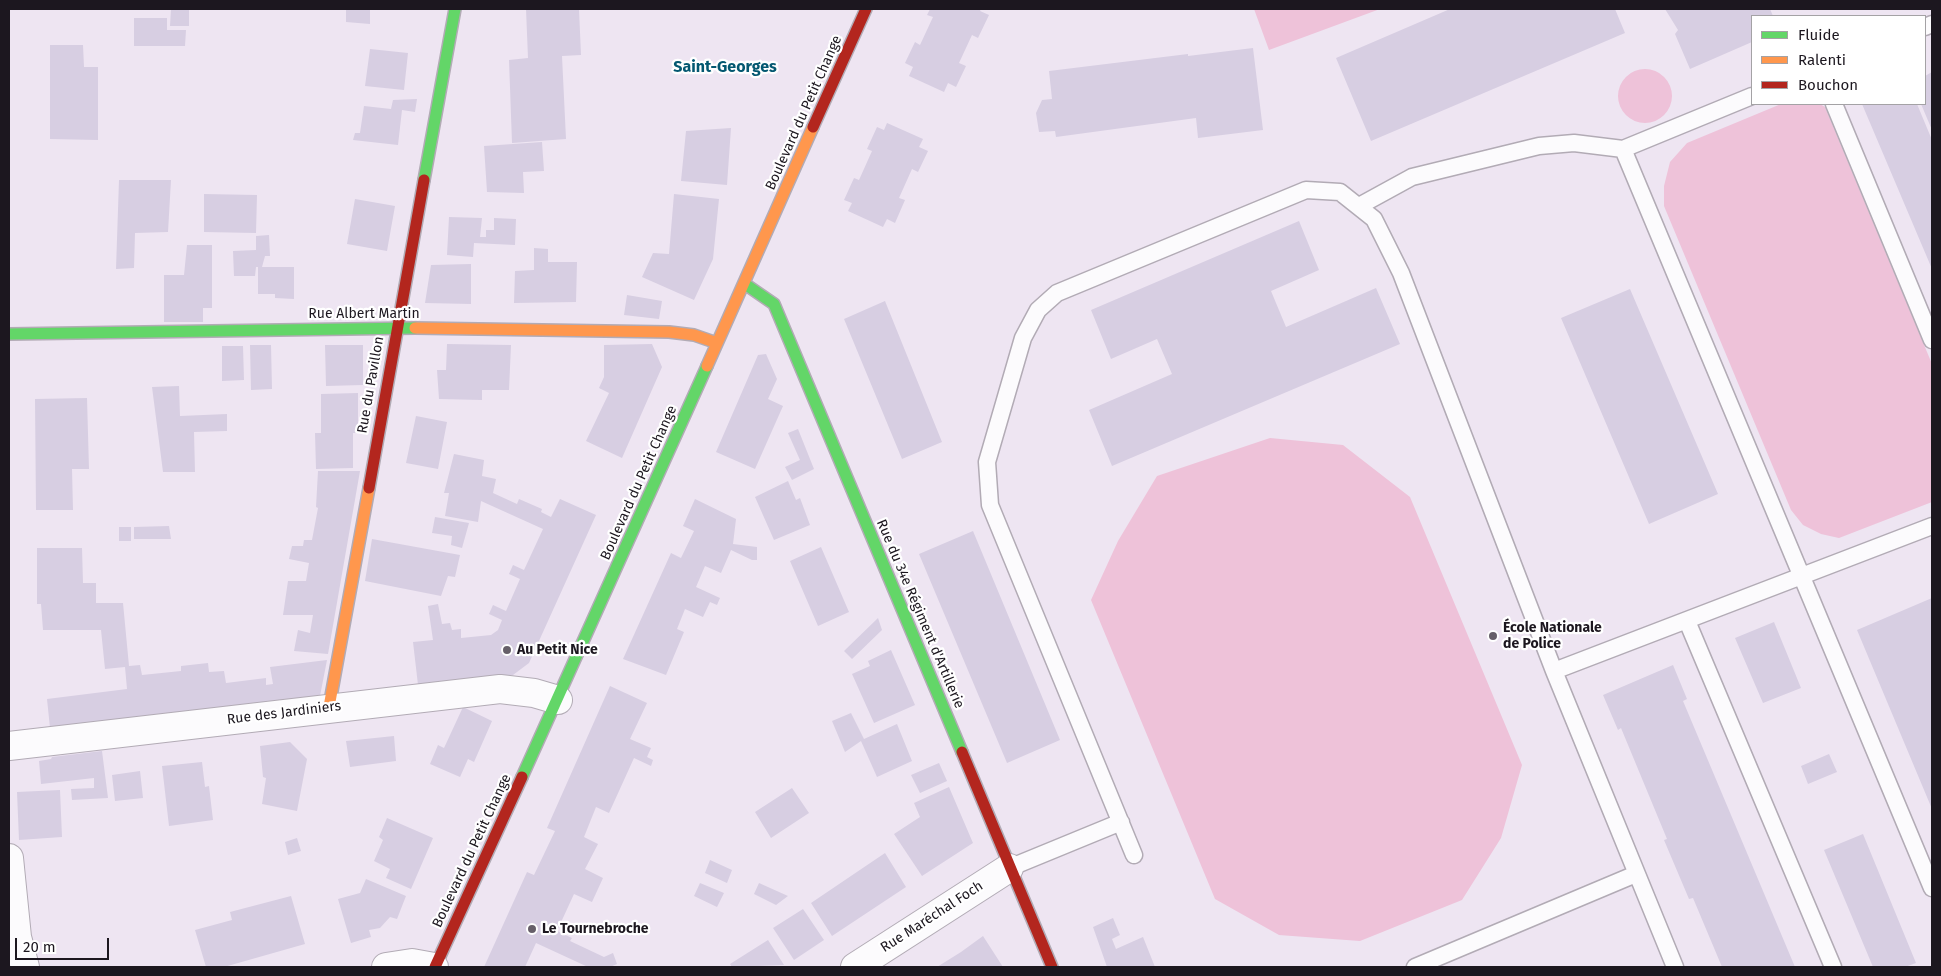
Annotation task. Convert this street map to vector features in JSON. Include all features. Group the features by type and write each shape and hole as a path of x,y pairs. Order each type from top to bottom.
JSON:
{"street":[{"name":"Rue du Pavillon","path":"329,707 455,9"},
{"name":"Boulevard du Petit Change","path":"434,967 558,700 866,9"},
{"name":"Rue du 34e Régiment d'Artillerie","path":"745,284 774,304 1052,967"},
{"name":"Rue Albert Martin","path":"9,334 396,328 669,332 694,335 718,343"},
{"name":"Rue des Jardiniers","path":"9,746 329,707 500,689 534,693 558,700"},
{"path":"9,858 17,937 25,967"},
{"name":"Rue Maréchal Foch","path":"855,967 1010,868"},
{"path":"386,967 412,963 434,967"}],"lane":[{"path":"1358,206 1412,177 1539,146 1574,143 1623,149 1751,96"},
{"path":"1834,105 1932,340"},
{"path":"1623,149 1932,888"},
{"path":"1134,855 990,505 987,462 1023,338 1038,310 1057,293 1306,190 1340,192 1374,218 1401,273 1554,671 1675,967"},
{"path":"1554,671 1932,526"},
{"path":"1687,621 1833,967"},
{"path":"1010,868 1121,822"},
{"path":"1415,967 1636,874"}],"shaded area":[{"path":"1254,9 1380,9 1269,50"},
{"path":"1640,69 1650,69 1664,77 1670,86 1672,96 1670,106 1664,115 1650,123 1640,123 1630,118 1623,111 1618,101 1618,91 1623,81 1630,74"},
{"path":"1779,105 1822,105 1825,107 1932,364 1932,502 1839,538 1821,534 1803,525 1791,510 1664,206 1664,186 1670,162 1687,143"},
{"path":"1270,438 1343,445 1410,497 1522,765 1501,838 1462,900 1360,941 1279,935 1215,899 1091,600 1118,541 1157,476"}],"building":[{"path":"171,9 189,9 189,26 170,26"},
{"path":"346,9 370,10 370,24 346,22"},
{"path":"526,9 579,9 581,55 562,56 566,139 512,143 509,60 528,58"},
{"path":"930,9 981,9 980,11 989,15 978,38 972,35 959,63 966,66 956,87 948,83 944,92 909,76 913,67 905,63 915,42 920,45 933,17 927,15"},
{"path":"1450,9 1615,9 1625,33 1371,141 1336,58"},
{"path":"1665,9 1770,9 1773,15 1751,15 1751,42 1690,69 1675,34 1678,30"},
{"path":"134,18 167,18 167,30 186,30 185,46 134,46"},
{"path":"50,45 83,45 84,67 98,67 98,140 50,139"},
{"path":"1253,48 1263,130 1198,138 1196,118 1056,137 1055,131 1039,132 1036,113 1042,100 1052,99 1049,71"},
{"path":"370,49 408,53 404,90 365,86"},
{"path":"1932,72 1932,130 1921,105 1926,105 1926,75"},
{"path":"417,99 415,112 402,110 398,145 353,140 355,133 360,133 364,106 391,109 393,100"},
{"path":"1862,105 1917,105 1932,140 1932,269"},
{"path":"887,123 923,139 919,147 928,151 918,172 912,169 899,198 905,200 895,223 887,219 883,227 848,211 852,203 844,200 854,178 859,180 872,151 867,149 877,127 884,130"},
{"path":"731,128 727,185 681,181 686,131"},
{"path":"542,142 544,171 523,172 524,193 487,192 484,146"},
{"path":"119,180 171,180 168,232 135,233 134,268 116,269"},
{"path":"204,194 257,195 256,233 204,232"},
{"path":"674,194 719,199 713,259 694,300 642,277 653,253 669,254"},
{"path":"355,199 395,206 387,251 347,244"},
{"path":"449,217 482,218 480,237 486,237 486,230 494,230 494,218 516,219 515,245 474,243 473,257 447,255"},
{"path":"1299,221 1319,270 1271,291 1286,327 1376,288 1400,344 1112,466 1089,410 1172,374 1157,339 1111,359 1091,310"},
{"path":"269,235 270,256 265,256 262,267 294,267 294,299 275,298 275,294 258,294 258,267 256,267 255,276 234,276 233,251 256,250 256,236"},
{"path":"187,245 212,245 212,308 203,308 203,322 164,322 164,275 184,275"},
{"path":"534,248 548,249 548,262 577,262 576,302 514,303 515,271 534,270"},
{"path":"471,264 471,304 425,303 431,265"},
{"path":"1630,289 1718,494 1649,524 1561,318"},
{"path":"627,295 662,301 659,319 624,315"},
{"path":"885,301 942,442 902,459 844,319"},
{"path":"447,344 511,345 509,390 482,390 482,400 439,399 437,370 446,370"},
{"path":"652,344 662,367 622,458 586,441 609,393 599,388 604,377 604,345"},
{"path":"250,345 271,345 272,389 251,390"},
{"path":"325,345 363,345 363,385 326,386"},
{"path":"222,346 243,346 244,380 222,381"},
{"path":"766,354 777,379 768,399 783,406 755,469 716,452 758,355"},
{"path":"179,386 180,416 227,414 227,431 194,432 195,472 163,472 152,387"},
{"path":"358,393 358,433 353,433 353,468 316,469 315,433 321,433 321,394"},
{"path":"87,398 89,469 72,469 73,510 36,510 35,399"},
{"path":"416,416 447,422 438,469 406,463"},
{"path":"798,429 814,469 792,480 785,467 800,460 788,433"},
{"path":"454,454 484,460 482,476 496,479 493,493 517,504 519,499 542,509 541,512 551,517 560,499 596,515 529,663 513,675 418,685 413,642 433,640 428,606 438,604 442,624 450,623 452,630 461,629 461,638 491,635 498,630 502,620 489,614 493,605 506,611 520,579 509,574 513,565 524,570 543,529 481,501 478,522 445,516 449,493 444,493"},
{"path":"318,471 360,471 328,654 294,651 298,630 310,633 313,615 283,615 288,581 306,581 309,563 289,559 292,546 303,546 304,540 312,540 318,508 316,507"},
{"path":"788,481 796,500 800,498 810,525 774,540 755,497"},
{"path":"695,499 736,519 733,544 757,547 757,560 752,560 731,550 721,573 705,566 696,587 720,598 717,605 710,602 703,617 685,609 677,629 684,632 666,675 623,659 671,553 681,558 694,531 683,526"},
{"path":"435,517 469,523 462,548 451,545 452,536 432,533"},
{"path":"169,526 171,539 134,539 134,527"},
{"path":"119,527 131,527 131,541 119,541"},
{"path":"973,531 1060,740 1007,763 919,554"},
{"path":"372,539 460,555 455,577 448,576 441,596 365,581"},
{"path":"821,547 849,612 818,626 790,561"},
{"path":"37,548 82,548 83,583 96,583 96,603 123,603 129,666 140,665 142,675 181,671 181,666 208,663 209,672 224,671 226,683 266,678 266,685 273,684 270,667 327,660 320,696 50,728 47,699 127,689 125,667 105,669 101,630 43,630 41,604 37,604"},
{"path":"1932,598 1932,809 1857,630"},
{"path":"878,618 882,630 852,659 844,651"},
{"path":"1774,622 1801,688 1763,703 1735,638"},
{"path":"891,650 915,705 874,723 852,674 870,666 868,661"},
{"path":"1673,665 1687,699 1683,701 1795,967 1722,967 1693,898 1689,899 1664,840 1667,839 1621,728 1618,730 1603,695"},
{"path":"610,686 647,703 630,739 651,748 647,757 653,760 651,766 634,758 609,813 596,807 584,837 598,844 585,869 603,878 592,902 574,894 557,931 572,938 570,941 604,957 613,953 617,964 610,967 588,967 536,943 525,967 484,967 527,872 534,875 555,831 547,828"},
{"path":"463,707 492,721 474,762 468,759 460,777 430,764 438,745 444,748"},
{"path":"851,713 864,739 897,724 912,761 877,777 861,741 845,752 832,721"},
{"path":"394,736 396,761 350,767 346,741"},
{"path":"290,742 307,759 297,811 262,804 266,778 263,777 260,746"},
{"path":"102,751 108,798 72,800 71,789 94,788 94,778 41,784 39,761 51,759 52,757"},
{"path":"1829,754 1837,772 1808,784 1801,766"},
{"path":"202,762 205,787 209,786 213,820 169,826 162,766"},
{"path":"939,763 947,781 920,793 911,775"},
{"path":"140,771 143,798 115,801 112,775"},
{"path":"949,787 973,843 922,876 894,834 920,817 914,803"},
{"path":"792,788 809,813 771,838 755,812"},
{"path":"60,790 62,837 19,840 17,792"},
{"path":"387,818 433,838 411,889 386,878 390,869 374,861 383,840 379,837"},
{"path":"1863,834 1916,963 1905,967 1873,967 1824,850"},
{"path":"297,838 301,851 288,855 285,842"},
{"path":"885,853 906,887 832,936 811,903"},
{"path":"710,860 732,870 727,883 705,873"},
{"path":"366,879 406,896 397,919 390,917 380,928 369,930 371,937 351,943 338,899 360,893"},
{"path":"700,883 724,893 717,907 694,896"},
{"path":"759,883 788,896 776,905 754,894"},
{"path":"291,896 305,944 224,967 206,967 195,930 232,920 230,912"},
{"path":"803,909 824,940 794,960 773,928"},
{"path":"1113,918 1120,935 1112,939 1116,949 1143,937 1155,967 1107,967 1093,927"},
{"path":"983,936 1003,967 937,967 961,952"},
{"path":"768,940 784,965 732,967 730,964"}],"traffic: fast":[{"path":"424,180 455,9"},
{"path":"745,284 774,304 962,752"},
{"path":"9,334 415,328"},
{"path":"522,777 707,366"}],"traffic: slow":[{"path":"707,366 813,127"},
{"path":"415,328 669,332 694,335 717,343"},
{"path":"329,707 369,488"}],"traffic: jam":[{"path":"813,127 866,9"},
{"path":"369,488 424,180"},
{"path":"962,752 1052,967"},
{"path":"435,967 522,777"}],"place":[{"name":"École Nationale de Police","path":"1493,636"},
{"name":"Au Petit Nice","path":"507,650"},
{"name":"Le Tournebroche","path":"532,929"}],"district":[{"name":"Saint-Georges","path":"725,68"}]}
